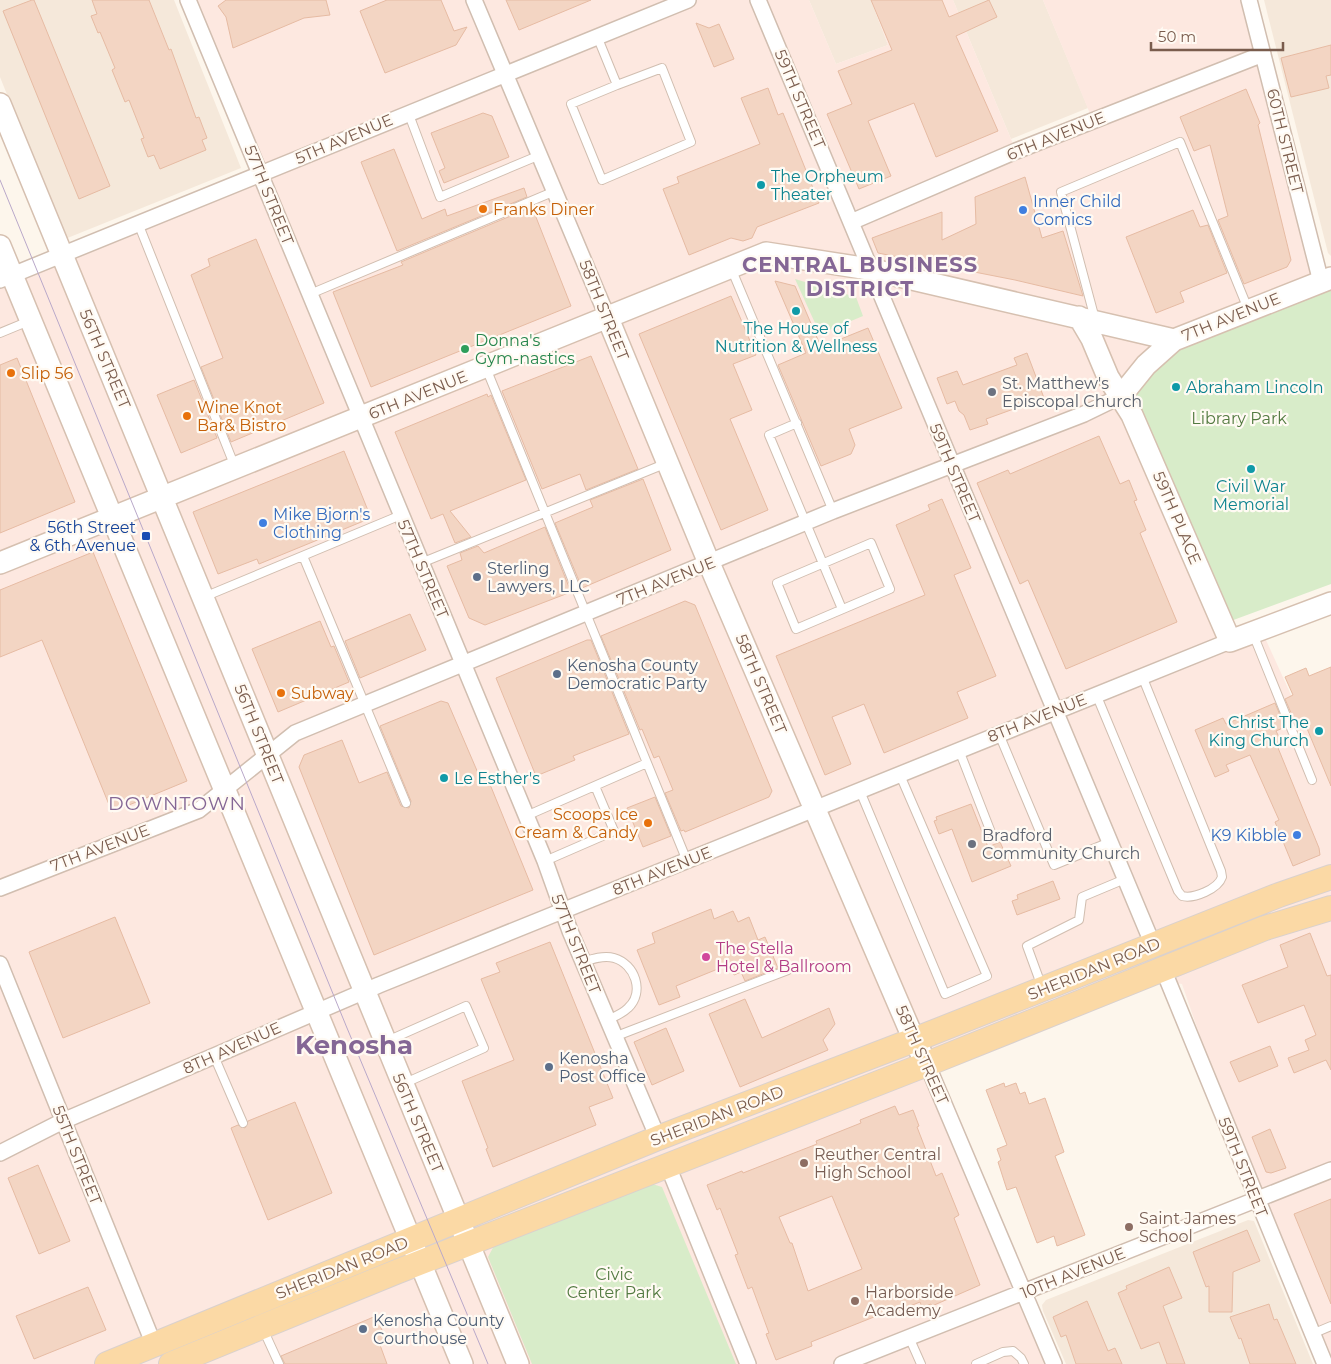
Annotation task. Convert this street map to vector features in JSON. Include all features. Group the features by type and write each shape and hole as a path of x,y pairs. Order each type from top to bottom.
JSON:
{"main road":[{"name":"SHERIDAN ROAD","path":"107,1364 658,1138 914,1040 1287,892 1331,877"},
{"name":"SHERIDAN ROAD","path":"171,1364 1265,928 1331,908"}],"street":[{"name":"57TH STREET","path":"188,0 545,861 583,962 658,1138"},
{"name":"58TH STREET","path":"474,0 814,810 914,1040 927,1064 1054,1364"},
{"name":"5TH AVENUE","path":"6,278 505,72 688,0"},
{"name":"59TH STREET","path":"758,0 1153,945"},
{"name":"60TH STREET","path":"1249,0 1326,280"},
{"name":"6TH AVENUE","path":"851,222 1016,151 1263,54"},
{"name":"56TH STREET","path":"0,104 518,1364"},
{"path":"0,246 6,278 30,320 462,1364"},
{"name":"6TH AVENUE","path":"0,563 361,419 766,252 869,269 1174,340"},
{"name":"7TH AVENUE","path":"0,888 199,810 295,733 833,511 1084,414 1122,396 1146,365 1174,340 1326,280"},
{"name":"59TH PLACE","path":"1087,319 1092,338 1108,378 1122,396 1144,440 1230,641"},
{"name":"8TH AVENUE","path":"0,1153 63,1121 315,1012 562,910 814,810 1055,710 1252,632 1331,603"},
{"name":"55TH STREET","path":"0,964 154,1345"},
{"name":"59TH STREET","path":"1163,969 1325,1364"},
{"path":"668,1166 748,1364"},
{"name":"10TH AVENUE","path":"842,1364 1331,1170"}],"lane":[{"path":"597,36 617,85"},
{"path":"662,68 691,142 602,180 571,104 617,85 662,68"},
{"path":"408,112 440,196 540,155"},
{"path":"1087,319 1061,192 1180,142 1248,310"},
{"path":"310,294 555,191"},
{"path":"138,224 236,469"},
{"path":"731,266 833,511"},
{"path":"0,333 30,320"},
{"path":"486,368 687,861"},
{"path":"797,423 768,435 842,609"},
{"path":"421,563 667,463"},
{"path":"204,598 401,515"},
{"path":"871,543 890,589 842,609 796,629 777,583 871,543"},
{"path":"303,556 406,803"},
{"path":"1252,632 1312,780"},
{"path":"1096,694 1178,891 1182,896 1194,896 1217,886 1222,877 1221,871 1142,676"},
{"path":"999,734 1054,865 1110,842"},
{"path":"959,750 992,835"},
{"path":"526,816 647,763"},
{"path":"860,791 945,994 987,976 900,774"},
{"path":"545,861 614,831 595,786"},
{"path":"1043,989 1027,946 1080,920 1082,897 1125,879"},
{"path":"583,962 597,958 612,957 623,962 636,980 635,999 628,1008 607,1020"},
{"path":"614,1037 788,970"},
{"path":"385,1042 466,1006 484,1048 402,1084"},
{"path":"214,1056 243,1123"},
{"path":"1312,1334 1331,1326"},
{"path":"262,1327 278,1364"},
{"path":"910,1337 921,1364"},
{"path":"976,1364 1003,1352 1013,1351 1022,1358 1024,1364"}],"shaded area":[{"path":"0,0 174,0 241,168 65,239 0,77"},
{"path":"188,0 809,0 836,64 888,45 871,0 953,0 1016,151 1093,121 1043,0 1249,0 1321,282 1174,340 1230,640 1261,629 1331,783 1331,1364 1256,1199 1182,984 1169,982 1163,969 927,1064 1054,1364 0,1364 0,280 260,174"},
{"path":"809,0 871,0 888,45 836,64"},
{"path":"953,0 1043,0 1088,108 1011,139"},
{"path":"1264,0 1331,0 1331,256 1328,253"},
{"path":"1248,1220 1254,1221 1313,1364 1066,1364 1043,1311 1042,1305 1046,1300"}],"green space":[{"path":"795,279 856,297 863,316 820,334"},
{"name":"Library Park","path":"1331,282 1331,584 1228,622 1130,397 1182,343"},
{"name":"Civic Center Park","path":"646,1182 662,1187 736,1364 532,1364 488,1257 495,1244"}],"building":[{"path":"34,0 110,186 79,199 3,11"},
{"path":"92,0 149,0 169,50 171,49 196,118 199,117 207,138 202,140 206,150 160,169 154,155 148,157 141,139 144,138 129,100 125,102 112,70 115,68 91,16 97,14"},
{"path":"226,0 326,0 330,15 304,18 233,48 226,17 218,6"},
{"path":"387,0 441,0 454,31 467,27 456,45 385,73 360,11"},
{"path":"506,0 591,0 519,30"},
{"path":"871,0 942,0 949,17 989,0 997,17 956,36 998,131 936,157 914,103 868,121 891,176 859,189 827,114 852,104 838,71 892,50"},
{"path":"696,23 709,28 719,24 734,59 714,67"},
{"path":"1331,45 1331,75 1326,76 1329,88 1291,97 1281,58"},
{"path":"768,88 778,115 783,113 819,203 757,227 752,238 743,241 731,238 689,255 663,189 679,183 677,177 760,144 741,98"},
{"path":"1246,89 1260,123 1258,125 1291,260 1287,267 1244,284 1218,220 1228,216 1210,145 1194,151 1180,117"},
{"path":"483,113 492,116 509,157 444,183 439,171 445,168 431,133"},
{"path":"394,149 422,219 445,209 447,216 524,188 527,197 397,251 361,162"},
{"path":"1025,177 1042,238 1063,231 1083,296 1015,280 878,253 872,238 942,212 942,240 976,224 975,197"},
{"path":"532,207 571,306 371,387 333,292 403,265 401,262"},
{"path":"1193,210 1200,227 1208,225 1227,273 1180,292 1184,302 1156,313 1126,237"},
{"path":"256,239 324,403 231,442 201,367 223,358 191,275 210,266 208,259"},
{"path":"775,281 795,286 821,347 868,328 902,408 849,429 855,445 851,454 821,466 778,365 806,353"},
{"path":"731,296 756,355 733,364 752,410 730,419 768,510 721,530 639,334"},
{"name":"St. Matthew's Episcopal Church","path":"1027,353 1044,398 986,419 988,424 970,430 964,415 959,411 955,401 947,404 937,378 957,371 963,385 1017,365 1014,358"},
{"path":"591,356 638,469 586,490 580,474 542,489 502,391"},
{"path":"17,358 75,502 0,533 0,365"},
{"name":"Wine Knot Bar& Bistro","path":"194,380 217,438 181,453 157,395"},
{"path":"487,394 488,397 491,395 526,480 450,511 471,537 455,543 443,514 431,519 395,432"},
{"path":"1099,436 1120,484 1129,480 1137,500 1134,501 1146,530 1140,533 1177,622 1066,669 1028,580 1020,584 977,483 1008,470 1010,474"},
{"path":"344,451 371,518 259,564 257,559 218,574 193,512"},
{"path":"643,479 671,550 582,588 555,523 593,507 590,500"},
{"path":"942,499 971,568 954,575 996,676 957,692 968,718 884,753 864,704 832,717 851,764 825,775 776,656 925,595 896,525 930,510 928,505"},
{"path":"545,527 571,592 485,625 469,618 447,566 462,560 460,553 478,546 484,553"},
{"path":"93,552 187,781 112,812 42,640 0,657 0,590"},
{"path":"685,601 695,605 772,791 769,797 685,832 684,830 681,831 665,793 673,790 659,756 654,758 642,729 640,730 601,636"},
{"path":"410,614 426,650 360,678 345,641"},
{"path":"320,621 331,647 334,646 349,682 278,712 252,649"},
{"path":"591,640 629,734 573,756 575,760 536,776 496,678"},
{"name":"Christ The King Church","path":"1331,667 1331,786 1303,719 1295,722 1285,699 1293,695 1285,677 1306,668 1309,676"},
{"path":"441,701 448,703 481,780 487,777 533,890 374,955 299,767 304,755 342,740 359,783 387,772 401,806 409,808 411,801 380,726"},
{"path":"1275,703 1285,727 1276,731 1281,741 1276,743 1319,848 1320,855 1293,866 1275,822 1279,820 1250,755 1226,765 1229,771 1215,777 1195,730 1223,718 1226,724"},
{"name":"Scoops Ice Cream & Candy","path":"655,797 671,836 643,847 627,808"},
{"name":"Bradford Community Church","path":"971,804 988,847 1000,842 1011,866 972,882 952,829 939,834 934,821 937,820 936,817"},
{"path":"1053,881 1060,899 1017,915 1012,901 1018,899 1017,895"},
{"name":"The Stella Hotel & Ballroom","path":"711,909 714,919 733,911 738,922 749,917 758,940 765,937 778,968 745,981 741,972 734,975 730,964 676,986 680,997 659,1005 637,950 655,943 652,933"},
{"path":"115,917 150,1003 63,1038 29,952"},
{"path":"1310,933 1327,976 1331,975 1331,1070 1326,1060 1294,1073 1288,1058 1309,1050 1305,1040 1316,1035 1304,1005 1258,1023 1242,985 1288,967 1280,945"},
{"name":"Kenosha Post Office","path":"550,942 613,1098 589,1107 596,1125 493,1167 486,1149 488,1148 462,1081 514,1060 481,979 500,972 496,963"},
{"path":"745,999 762,1038 829,1008 835,1024 823,1040 828,1050 740,1087 709,1014"},
{"path":"666,1028 684,1071 652,1085 634,1042"},
{"path":"1270,1046 1278,1066 1239,1082 1230,1062"},
{"path":"1004,1083 1005,1087 1016,1083 1020,1094 1025,1092 1029,1104 1045,1098 1064,1152 1055,1156 1085,1235 1057,1246 1054,1236 1037,1243 1016,1187 1007,1190 998,1162 1001,1160 997,1149 1007,1145 986,1090"},
{"path":"295,1102 332,1193 268,1220 231,1128 238,1125 245,1128 248,1121"},
{"path":"895,1106 899,1115 913,1110 919,1126 917,1127 936,1176 942,1173 959,1215 954,1218 980,1285 932,1306 931,1304 922,1307 920,1302 885,1316 884,1313 811,1342 812,1346 776,1360 766,1334 769,1333 752,1287 748,1289 735,1255 738,1254 720,1208 717,1210 707,1185 817,1144 816,1141 861,1123 860,1120","holes":["832,1196 862,1269 808,1291 792,1243 790,1243 779,1217"]},
{"path":"1270,1129 1286,1168 1271,1173 1266,1172 1252,1137"},
{"path":"38,1165 70,1241 39,1254 8,1178"},
{"path":"1331,1199 1331,1304 1294,1214"},
{"path":"1247,1230 1260,1261 1233,1272 1232,1312 1209,1312 1209,1286 1206,1287 1193,1252"},
{"path":"1169,1267 1182,1298 1163,1306 1185,1364 1167,1364 1159,1342 1141,1349 1118,1293 1127,1289 1126,1286"},
{"path":"88,1287 106,1330 34,1359 16,1316"},
{"path":"1087,1301 1108,1351 1115,1348 1122,1364 1076,1364 1066,1335 1061,1337 1053,1317"},
{"path":"1269,1304 1274,1320 1277,1319 1296,1364 1250,1364 1241,1338 1239,1339 1230,1317"},
{"name":"Kenosha County Courthouse","path":"376,1316 387,1342 380,1345 387,1364 285,1364 281,1356"}],"tram line":[{"path":"0,180 347,1028 488,1364"}],"place":[{"name":"The Orpheum Theater","path":"761,185"},
{"name":"Franks Diner","path":"483,209"},
{"name":"Inner Child Comics","path":"1023,210"},
{"name":"The House of Nutrition & Wellness","path":"796,311"},
{"name":"Donna's Gym-nastics","path":"465,349"},
{"name":"Slip 56","path":"11,373"},
{"name":"Abraham Lincoln","path":"1176,387"},
{"name":"St. Matthew's Episcopal Church","path":"992,392"},
{"name":"Wine Knot Bar& Bistro","path":"187,416"},
{"name":"Civil War Memorial","path":"1251,469"},
{"name":"Mike Bjorn's Clothing","path":"263,523"},
{"name":"56th Street & 6th Avenue","path":"146,536"},
{"name":"Sterling Lawyers, LLC","path":"477,577"},
{"name":"Kenosha County Democratic Party","path":"557,674"},
{"name":"Subway","path":"281,693"},
{"name":"Christ The King Church","path":"1319,731"},
{"name":"Le Esther's","path":"444,778"},
{"name":"Scoops Ice Cream & Candy","path":"648,823"},
{"name":"K9 Kibble","path":"1297,835"},
{"name":"Bradford Community Church","path":"972,844"},
{"name":"The Stella Hotel & Ballroom","path":"706,957"},
{"name":"Kenosha Post Office","path":"549,1067"},
{"name":"Reuther Central High School","path":"804,1163"},
{"name":"Saint James School","path":"1129,1227"},
{"name":"Harborside Academy","path":"855,1301"},
{"name":"Kenosha County Courthouse","path":"363,1329"}],"district":[{"name":"CENTRAL BUSINESS DISTRICT","path":"860,276"},
{"name":"DOWNTOWN","path":"177,803"},
{"name":"Kenosha","path":"354,1045"}]}
